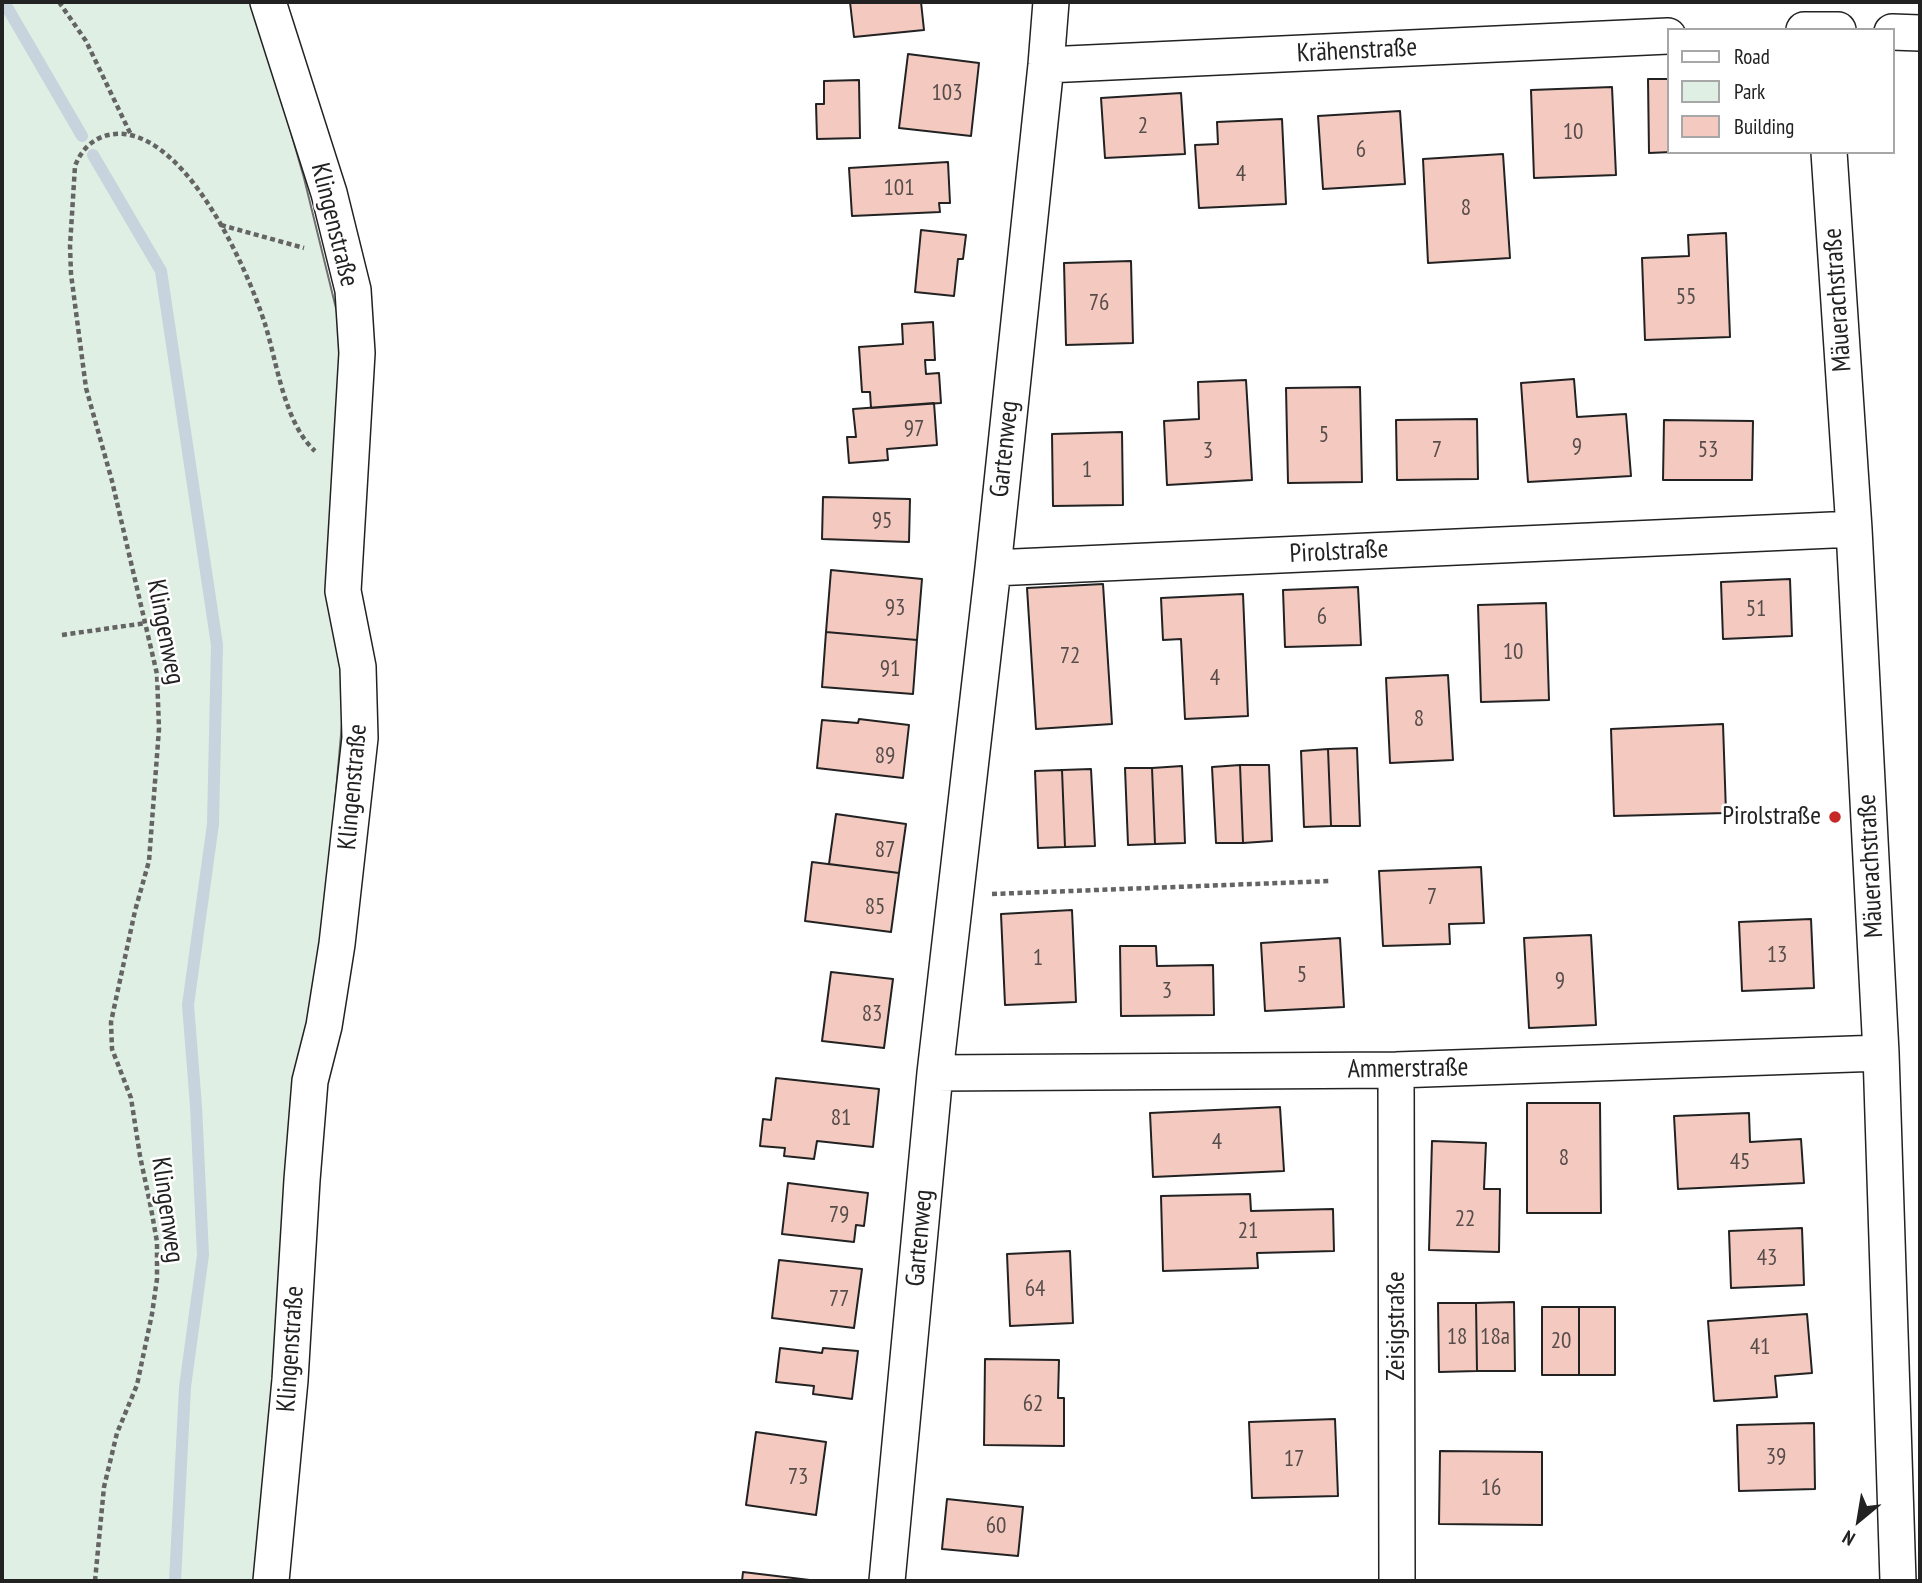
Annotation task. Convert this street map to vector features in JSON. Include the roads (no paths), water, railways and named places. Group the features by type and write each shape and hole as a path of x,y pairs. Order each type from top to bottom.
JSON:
{"street":[{"name":"Klingenstraße","path":"268,2 329,193 353,290 357,353 343,591 358,667 360,738 337,944 324,1026 310,1081 290,1380 271,1581"},
{"name":"Gartenweg","path":"887,1581 935,1073 993,568 1051,2"},
{"path":"1819,2 1820,28"},
{"path":"1894,32 1920,33"},
{"name":"Krähenstraße","path":"1046,65 1666,36"},
{"name":"Mäuerachstraße","path":"1829,154 1854,529 1881,1053 1898,1581"},
{"name":"Pirolstraße","path":"993,568 1854,529"},
{"name":"Ammerstraße","path":"935,1073 1396,1070 1881,1053"},
{"name":"Zeisigstraße","path":"1396,1070 1397,1581"}],"waterway":[{"path":"4,2 82,136"},
{"path":"93,155 161,271 217,645 213,824 188,1005 203,1255 185,1387 175,1581"}],"place":[{"name":"Pirolstraße","path":"1835,817"}]}
